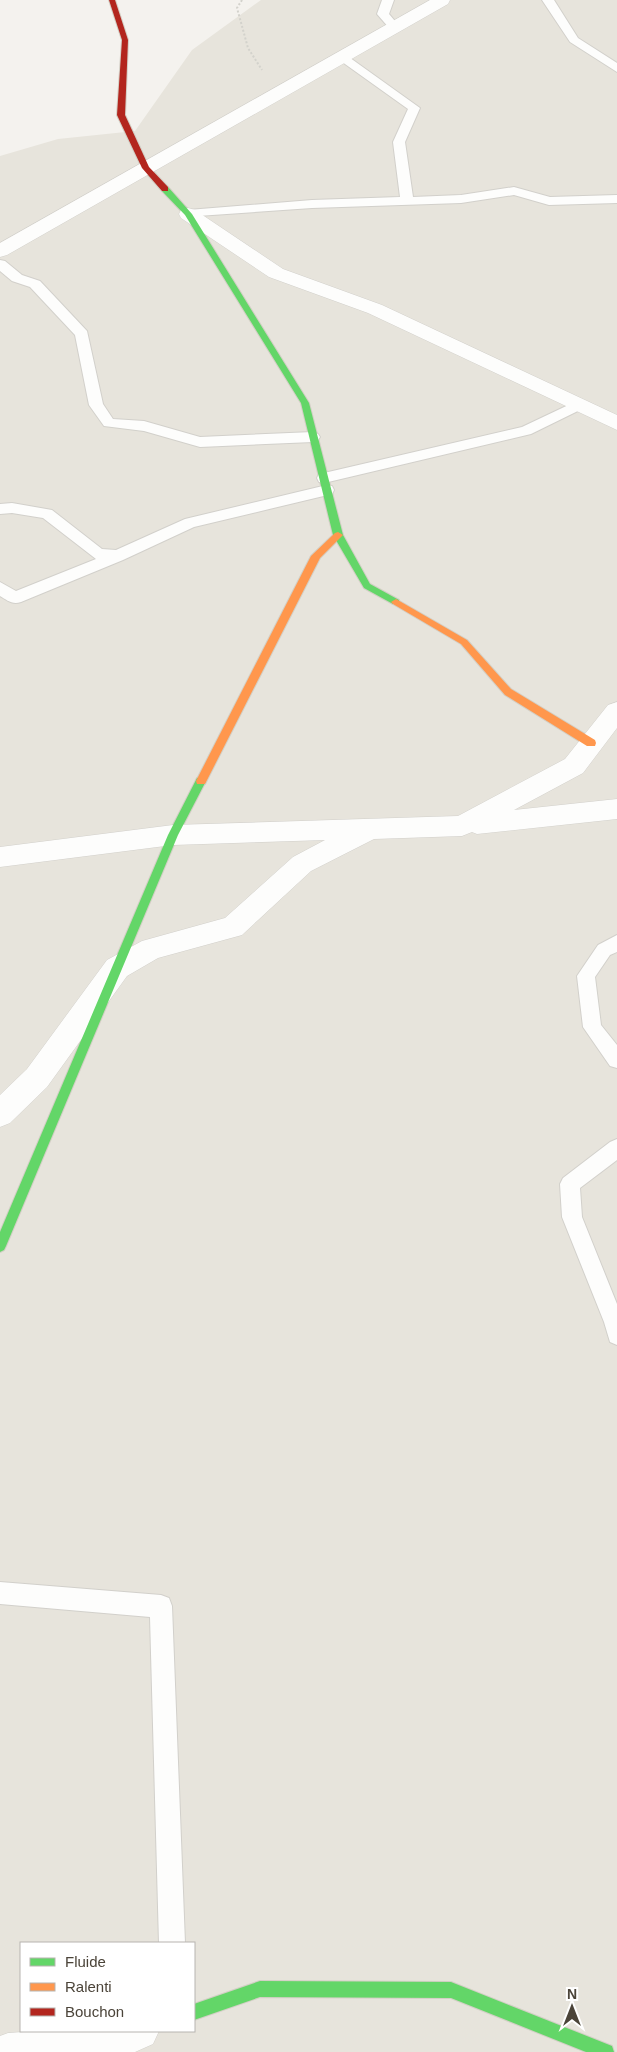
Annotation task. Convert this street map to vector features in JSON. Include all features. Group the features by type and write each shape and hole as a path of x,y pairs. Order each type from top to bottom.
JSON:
{"street":[{"path":"112,0 125,40 121,115 146,168 188,214 304,403 338,535 367,586 464,642 508,692 591,744"},
{"path":"0,251 442,0"},
{"path":"188,214 276,273 375,309 617,423"},
{"path":"0,1246 173,835 316,556 338,535"},
{"path":"462,826 574,766 617,711"},
{"path":"0,857 173,835 462,826 617,809"},
{"path":"0,1114 37,1078 117,968 151,949 233,927 302,864 374,828"},
{"path":"195,2012 260,1989 451,1990 606,2052"},
{"path":"8,2052 97,2046 137,2032"}],"lane":[{"path":"388,0 382,14 394,27"},
{"path":"548,0 574,40 617,68"},
{"path":"342,57 414,108 399,142 407,200"},
{"path":"188,214 312,204 460,199 514,191 548,202 617,199"},
{"path":"0,264 16,278 35,284 82,334 96,405 109,423 144,426 200,442 313,436"},
{"path":"0,588 15,598 118,556 190,523 325,484 526,432 579,405"},
{"path":"0,510 12,508 46,514 98,554 118,556"},
{"path":"617,942 604,950 586,976 592,1027 617,1060"},
{"path":"617,1148 570,1184 572,1217 614,1322 617,1335"},
{"path":"0,1593 160,1606 172,1942"}],"path":[{"path":"242,0 237,8 248,48 277,93"}],"shaded area":[{"path":"261,0 617,0 617,2052 0,2052 0,156 58,139 135,131 192,50"}],"traffic: fast":[{"path":"165,189 188,214 305,403 338,535 367,586 396,602"},
{"path":"0,1246 173,835 201,781"},
{"path":"195,2012 260,1989 451,1990 606,2052"}],"traffic: slow":[{"path":"201,781 316,556 338,535"},
{"path":"396,602 464,642 508,692 591,743"}],"traffic: jam":[{"path":"112,0 125,40 121,115 146,168 165,189"}]}
